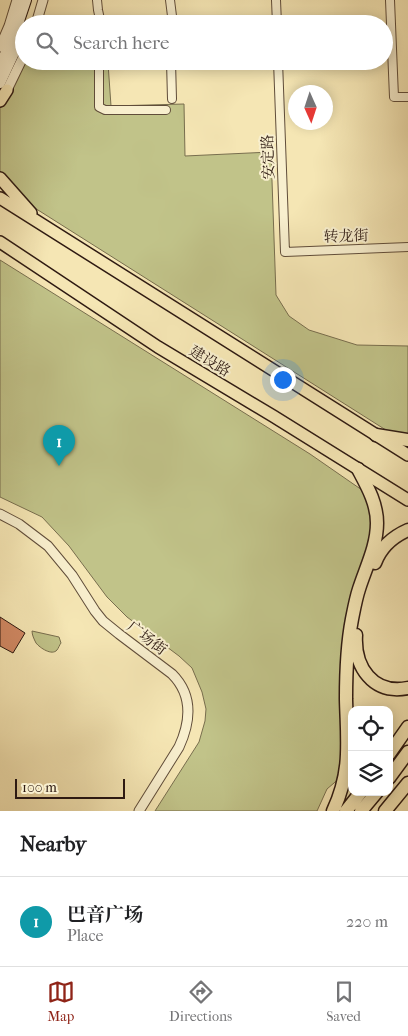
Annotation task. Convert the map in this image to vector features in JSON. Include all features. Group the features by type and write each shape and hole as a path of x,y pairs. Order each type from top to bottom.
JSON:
{"highway":[{"path":"376,435 408,440"},
{"path":"333,811 343,785 347,760 346,668 351,629 359,590 376,534 377,513 375,505 358,469"},
{"path":"408,530 390,540 376,559 364,594 356,643 360,663 370,678 384,687 394,689 408,688"},
{"path":"391,751 408,727"},
{"path":"393,773 408,752"},
{"path":"387,809 408,783"},
{"path":"346,811 358,796"},
{"path":"361,811 374,796"},
{"path":"367,811 376,796"}],"main road":[{"path":"21,15 26,0"},
{"path":"28,15 32,0"},
{"path":"0,66 15,31"},
{"path":"0,101 15,54"},
{"path":"0,178 37,220"},
{"name":"建设路","path":"0,198 408,455"},
{"name":"建设路","path":"0,242 158,348 273,416 408,500"}],"street":[{"path":"0,47 17,0"},
{"path":"39,15 43,0"},
{"path":"97,0 99,15"},
{"path":"170,0 172,15"},
{"path":"276,0 277,15"},
{"path":"390,0 391,15"},
{"path":"3,87 15,69"},
{"path":"99,70 99,107 105,110 166,110"},
{"path":"171,70 172,99"},
{"name":"安定路","path":"278,70 285,252"},
{"path":"393,70 394,97 408,97"},
{"name":"转龙街","path":"285,252 408,247"},
{"name":"广场街","path":"0,514 30,532 54,552 77,581 95,611 104,621 118,634 172,674 183,690 188,712 187,728 179,747 139,811"}],"green space":[{"path":"0,59 15,61 15,70 108,70 111,106 184,104 185,156 271,152 276,295 289,316 309,330 357,345 408,346 408,444 0,186"},
{"path":"0,260 310,454 362,490 371,506 373,526 370,544 352,594 341,777 327,789 317,811 155,811 199,742 205,721 206,709 202,692 192,668 127,617 107,597 69,546 42,517 0,497"},
{"path":"32,631 59,637 61,643 55,652 46,651 36,643"}],"building":[{"path":"0,617 25,633 13,653 0,646"}],"place":[{"name":"巴音广场","path":"59,466"}]}
